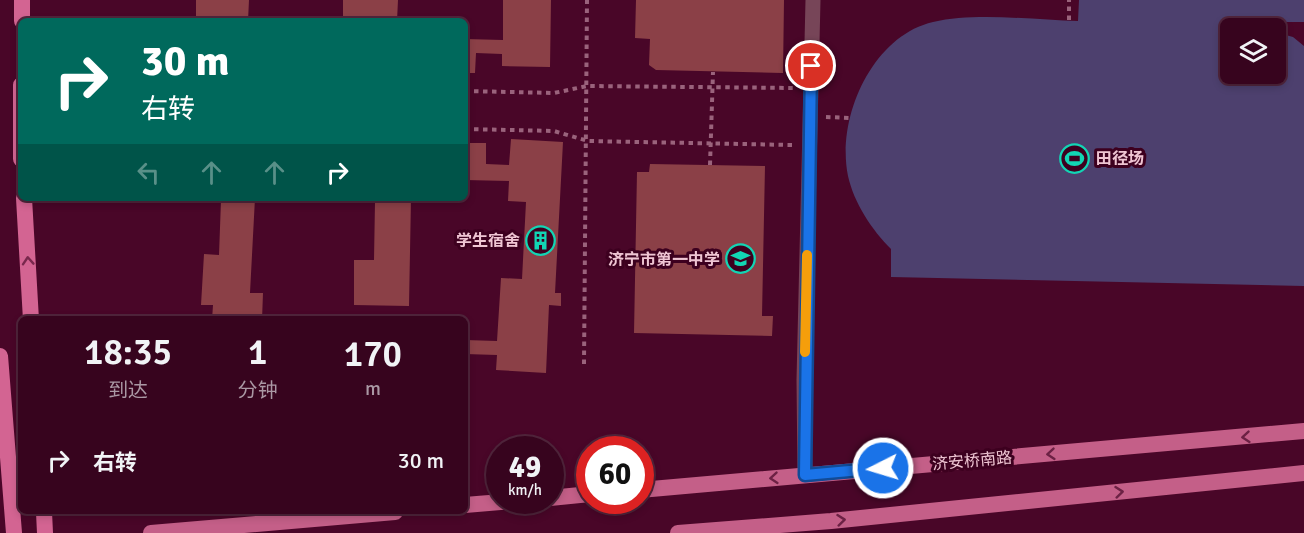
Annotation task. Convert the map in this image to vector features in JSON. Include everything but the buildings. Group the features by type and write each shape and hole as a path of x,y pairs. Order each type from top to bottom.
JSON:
{"highway":[{"path":"22,0 22,18"},
{"path":"24,201 32,316"},
{"path":"0,356 14,533"},
{"path":"44,514 45,533"}],"main road":[{"name":"济安桥南路","path":"654,489 1304,431"},
{"path":"678,533 831,521 1304,473"},
{"path":"468,505 486,503"},
{"path":"151,533 371,514"}],"street":[{"path":"805,475 813,0"}],"path":[{"path":"584,364 588,141 587,0"},
{"path":"1069,0 1069,20"},
{"path":"710,165 713,72"},
{"path":"468,91 554,93 587,86 811,88"},
{"path":"810,117 851,118"},
{"path":"468,129 554,131 588,141 809,145"}],"shaded area":[{"name":"田径场","path":"1079,0 1304,0 1304,22 1286,22 1286,18 1220,18 1220,84 1286,84 1286,35 1293,37 1304,46 1304,286 891,277 891,249 859,206 848,176 846,153 848,129 854,105 863,82 876,62 892,44 911,30 933,22 967,17 1078,21"}],"slow traffic":[{"path":"805,352 807,255"}],"place":[{"name":"田径场","path":"1075,158"},
{"name":"学生宿舍","path":"541,240"},
{"name":"济宁市第一中学","path":"741,259"}],"route":[{"path":"811,66 804,380 805,475 883,468"}]}
